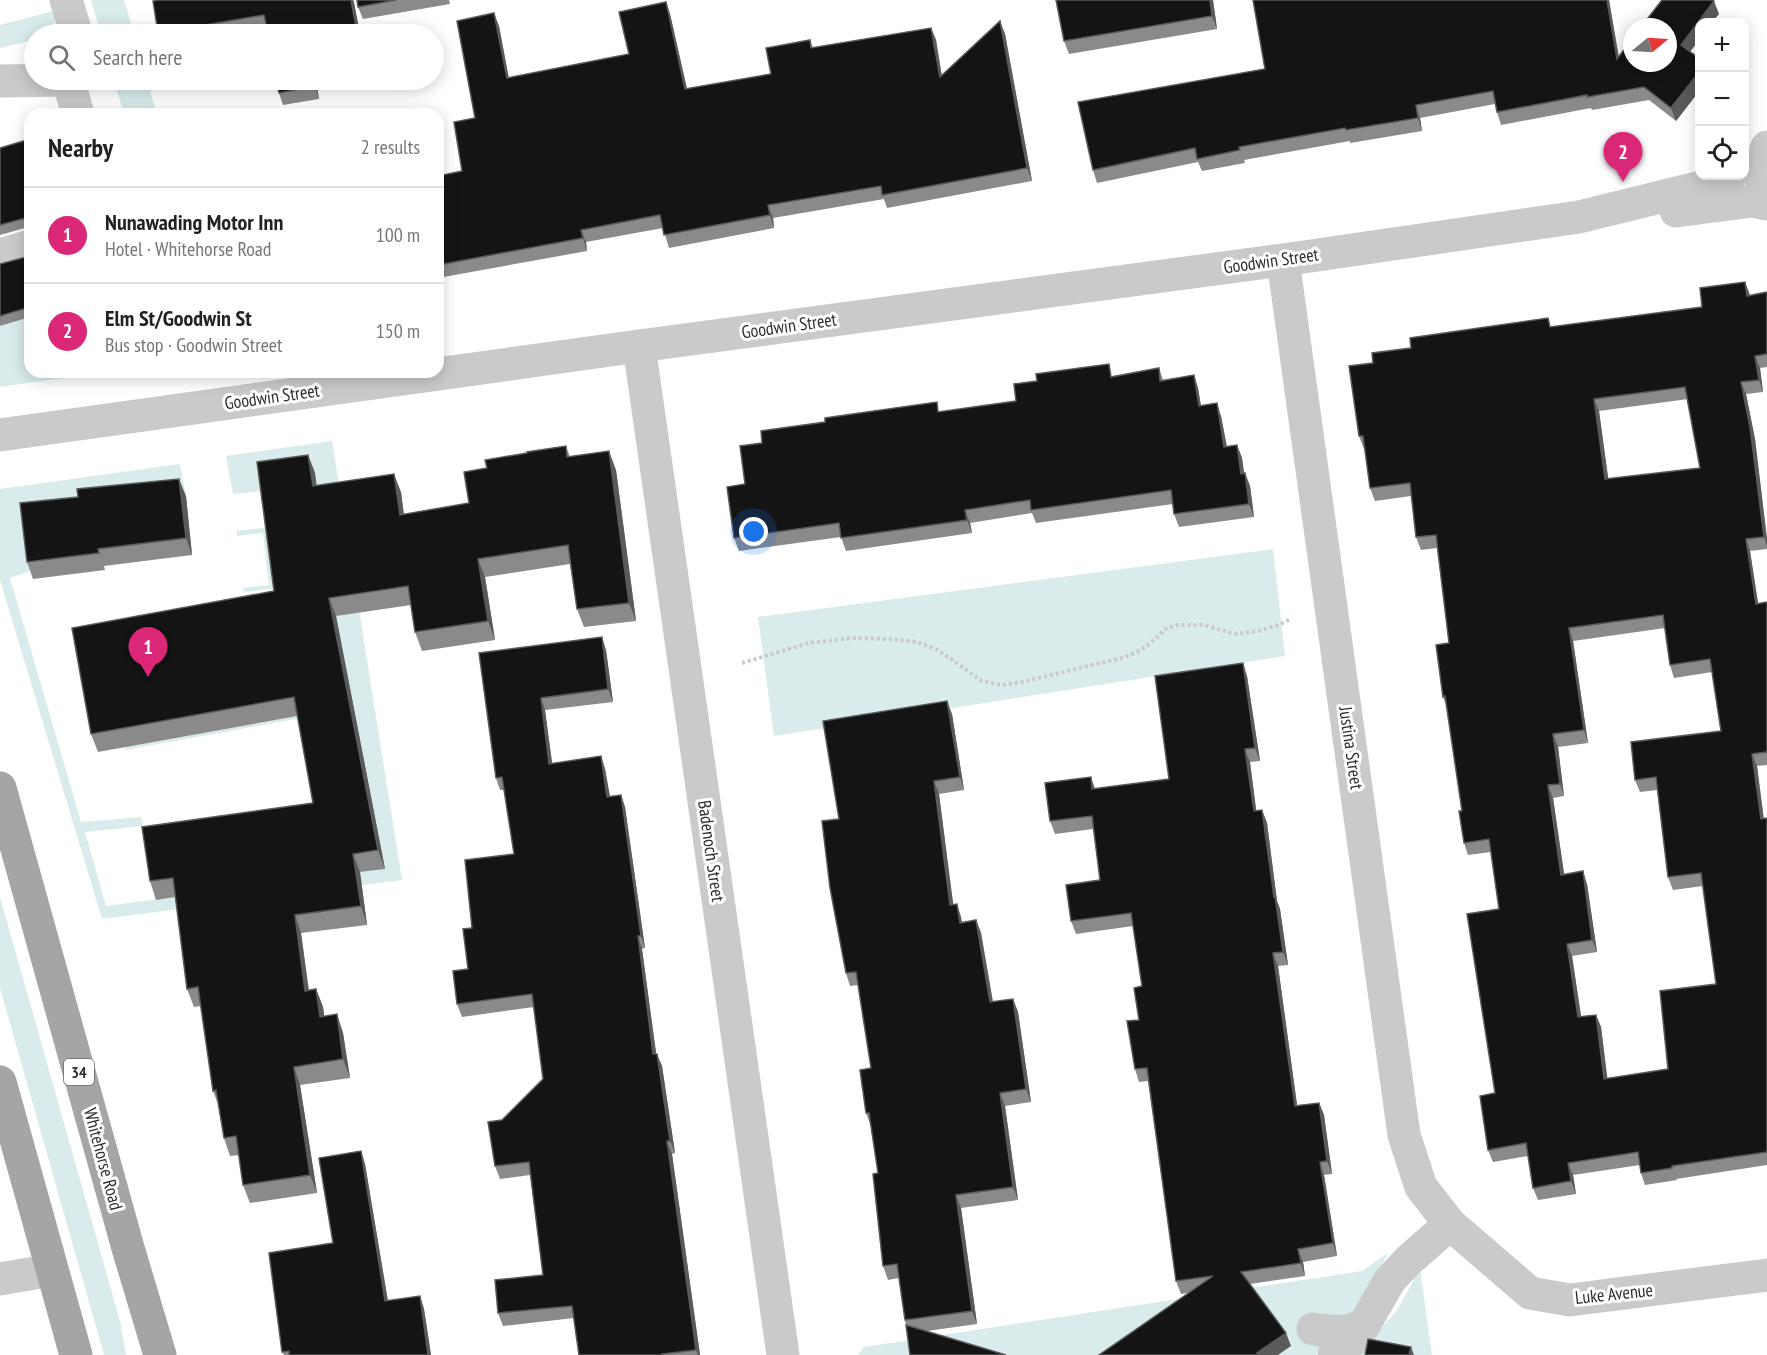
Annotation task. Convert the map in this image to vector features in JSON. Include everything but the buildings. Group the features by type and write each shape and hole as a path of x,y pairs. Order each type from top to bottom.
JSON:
{"main road":[{"name":"Whitehorse Road","path":"0,788 160,1355"},
{"path":"0,1082 76,1355"}],"street":[{"path":"66,0 73,24"},
{"path":"0,81 24,80"},
{"path":"71,90 76,108"},
{"path":"1759,154 1762,157 1760,176 1767,199"},
{"name":"Goodwin Street","path":"1579,217 1709,185 1721,180"},
{"name":"Goodwin Street","path":"444,373 1283,260 1579,217 1674,211 1753,201 1767,204"},
{"path":"0,255 24,248"},
{"name":"Justina Street","path":"1283,260 1404,1135 1421,1187 1450,1224"},
{"name":"Badenoch Street","path":"639,346 783,1355"},
{"name":"Goodwin Street","path":"0,435 409,378"},
{"path":"1334,1355 1354,1339 1390,1280 1408,1260 1450,1224"},
{"name":"Luke Avenue","path":"1450,1224 1530,1293 1570,1300 1767,1275"},
{"path":"0,1279 52,1270"},
{"path":"1313,1329 1348,1332 1364,1325"}],"path":[{"path":"742,663 809,643 852,638 888,639 917,642 938,650 982,681 1002,685 1125,657 1141,650 1165,628 1177,625 1205,625 1234,634 1258,631 1292,619"}],"shaded area":[{"path":"91,0 124,0 131,24 98,24"},
{"path":"53,11 55,23 24,24 24,42 0,48 0,25"},
{"path":"117,90 150,90 155,108 122,108"},
{"path":"24,319 24,378 63,378 0,387 0,326"},
{"path":"332,441 402,880 102,919 0,580 0,489 180,464 186,496 32,570 10,578 81,822 141,817 143,826 85,832 106,906 384,869 344,659 265,491 233,494 226,456"},
{"path":"270,527 278,588 244,592 243,588 269,585 263,533 237,536 236,531"},
{"path":"1273,549 1285,656 774,736 758,617"},
{"path":"301,715 301,718 125,750 125,747"},
{"path":"0,897 120,1321 126,1355 104,1355 0,988"},
{"path":"1388,1253 1358,1312 1324,1342 1316,1355 1278,1355 1291,1346 1137,1355 858,1355 864,1347 1362,1271"},
{"path":"1420,1269 1432,1355 1356,1355 1396,1312"}],"place":[{"name":"Elm St/Goodwin St","path":"1623,182"},
{"name":"Nunawading Motor Inn","path":"148,677"}]}
